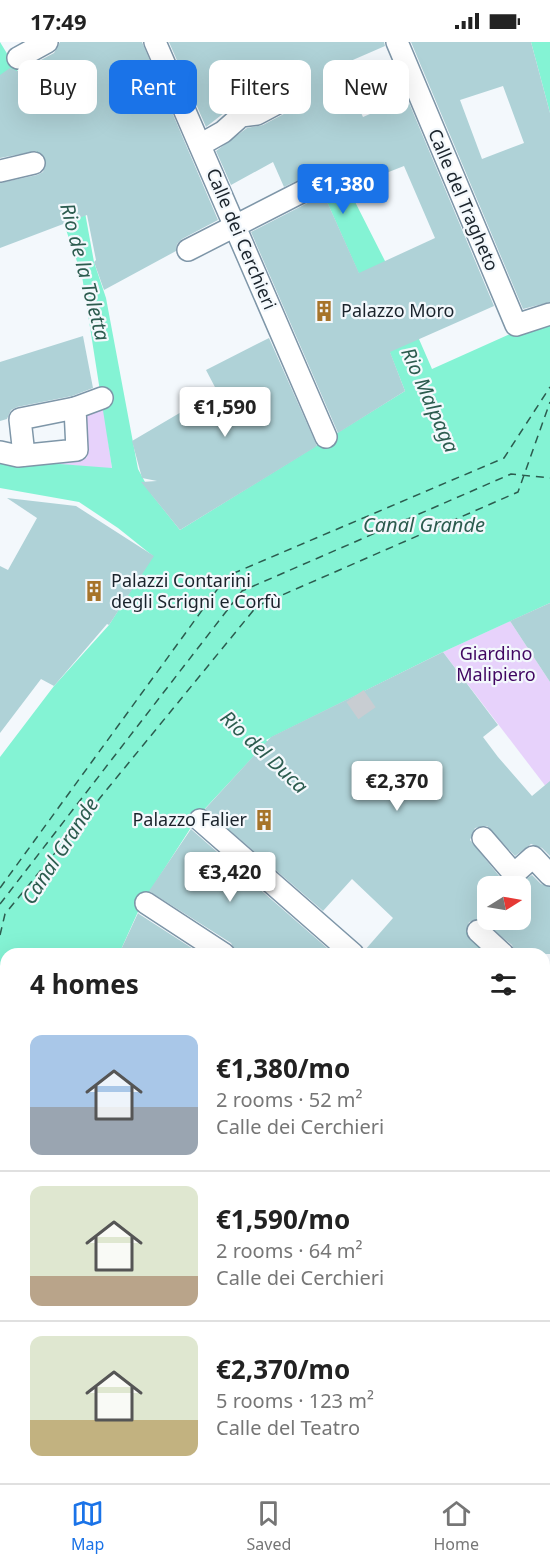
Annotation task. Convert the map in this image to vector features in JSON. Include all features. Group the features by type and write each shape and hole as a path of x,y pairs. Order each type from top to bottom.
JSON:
{"street":[{"path":"18,58 47,42"},
{"name":"Calle dei Cerchieri","path":"155,42 326,437"},
{"name":"Calle del Tragheto","path":"397,42 516,325 550,314"},
{"path":"200,145 223,132 243,114"},
{"path":"0,171 34,163"},
{"path":"188,250 319,183"},
{"path":"24,455 20,419 75,408 102,398"},
{"path":"0,452 24,455 77,450 75,408"},
{"path":"200,820 346,948"},
{"path":"483,838 514,874 533,857 550,875"},
{"path":"146,903 215,948"},
{"path":"478,931 496,948"}],"green space":[{"path":"103,402 112,469 35,462 37,458 87,458 82,417"},
{"name":"Giardino Malipiero","path":"510,621 550,682 550,792 443,652"}],"water":[{"name":"Canal Grande","path":"0,42 18,72 18,114 0,78"},
{"name":"Canal Grande","path":"263,42 293,42 300,60 272,60"},
{"path":"531,42 550,42 550,113"},
{"name":"Canal Grande","path":"311,90 348,188 385,261 432,369 521,329 550,321 550,603 443,652 266,740 489,948 463,948 254,756 199,815 141,905 122,948 0,948 0,757 54,686 109,625 153,556 118,528 79,502 0,488 0,456 21,461 112,468 82,276 44,166 18,114 43,114 82,196 94,262 106,298 138,469 152,495 180,530 405,391 359,274 320,186 295,114 311,114"}],"building":[{"path":"60,42 142,42 150,60 109,60 109,114 173,114 218,220 182,239 177,244 176,251 104,290 94,262 96,260 87,215 0,248 0,183 37,175 43,172 46,161 37,151 0,158 0,75 10,68 18,71 18,114 97,114 97,60 41,60 54,53"},
{"path":"169,42 384,42 385,46 353,60 323,60 323,114 362,114 363,117 370,114 409,114 409,103 494,306 390,352 405,391 338,433 251,232 325,194 330,189 331,178 319,170 284,187 273,162 231,185 216,151 247,128 263,125 284,114 311,114 311,60 209,60 209,114 223,114 206,127 197,106 197,60 177,60","holes":["404,166 435,238 359,273 325,197"]},
{"path":"411,42 531,42 550,113 550,302 523,309","holes":["503,86 524,143 482,159 460,100"]},
{"path":"83,336 93,388 72,396 17,407 11,410 7,419 0,421 0,362"},
{"path":"269,338 317,446 180,530 141,482 157,481 142,478 132,441 217,391 206,370"},
{"name":"Palazzi Contarini degli Scrigni e Corfù","path":"7,498 76,506 154,556 109,625 107,624 54,686 41,679 0,733 0,566 8,570 37,518"},
{"path":"550,603 550,682 510,621"},
{"path":"443,652 498,725 483,737 498,757 532,796 550,781 550,856 542,848 531,844 515,856 487,826 475,828 470,840 499,876 477,876 477,920 469,922 466,934 479,948 367,948 393,918 352,879 323,911 205,809 271,737"},
{"path":"191,829 327,948 234,948 231,943 149,891"},
{"path":"532,875 541,884 550,887 550,948 513,948 494,930 531,930"},
{"path":"138,913 192,948 122,948"}],"ferry route":[{"path":"0,888 227,576 504,458 550,387"},
{"path":"0,935 5,914 257,606 518,492 550,402"},
{"path":"0,904 242,591 511,474 550,478"}],"tunnel":[{"path":"355,696 371,719"}],"place":[{"name":"Palazzo Moro","path":"324,311"},
{"name":"Palazzi Contarini degli Scrigni e Corfù","path":"94,591"},
{"name":"Palazzo Falier","path":"264,820"}],"water label":[{"name":"Rio de la Toletta","path":"85,272"},
{"name":"Rio Malpaga","path":"430,400"},
{"name":"Rio del Duca","path":"264,752"}]}
